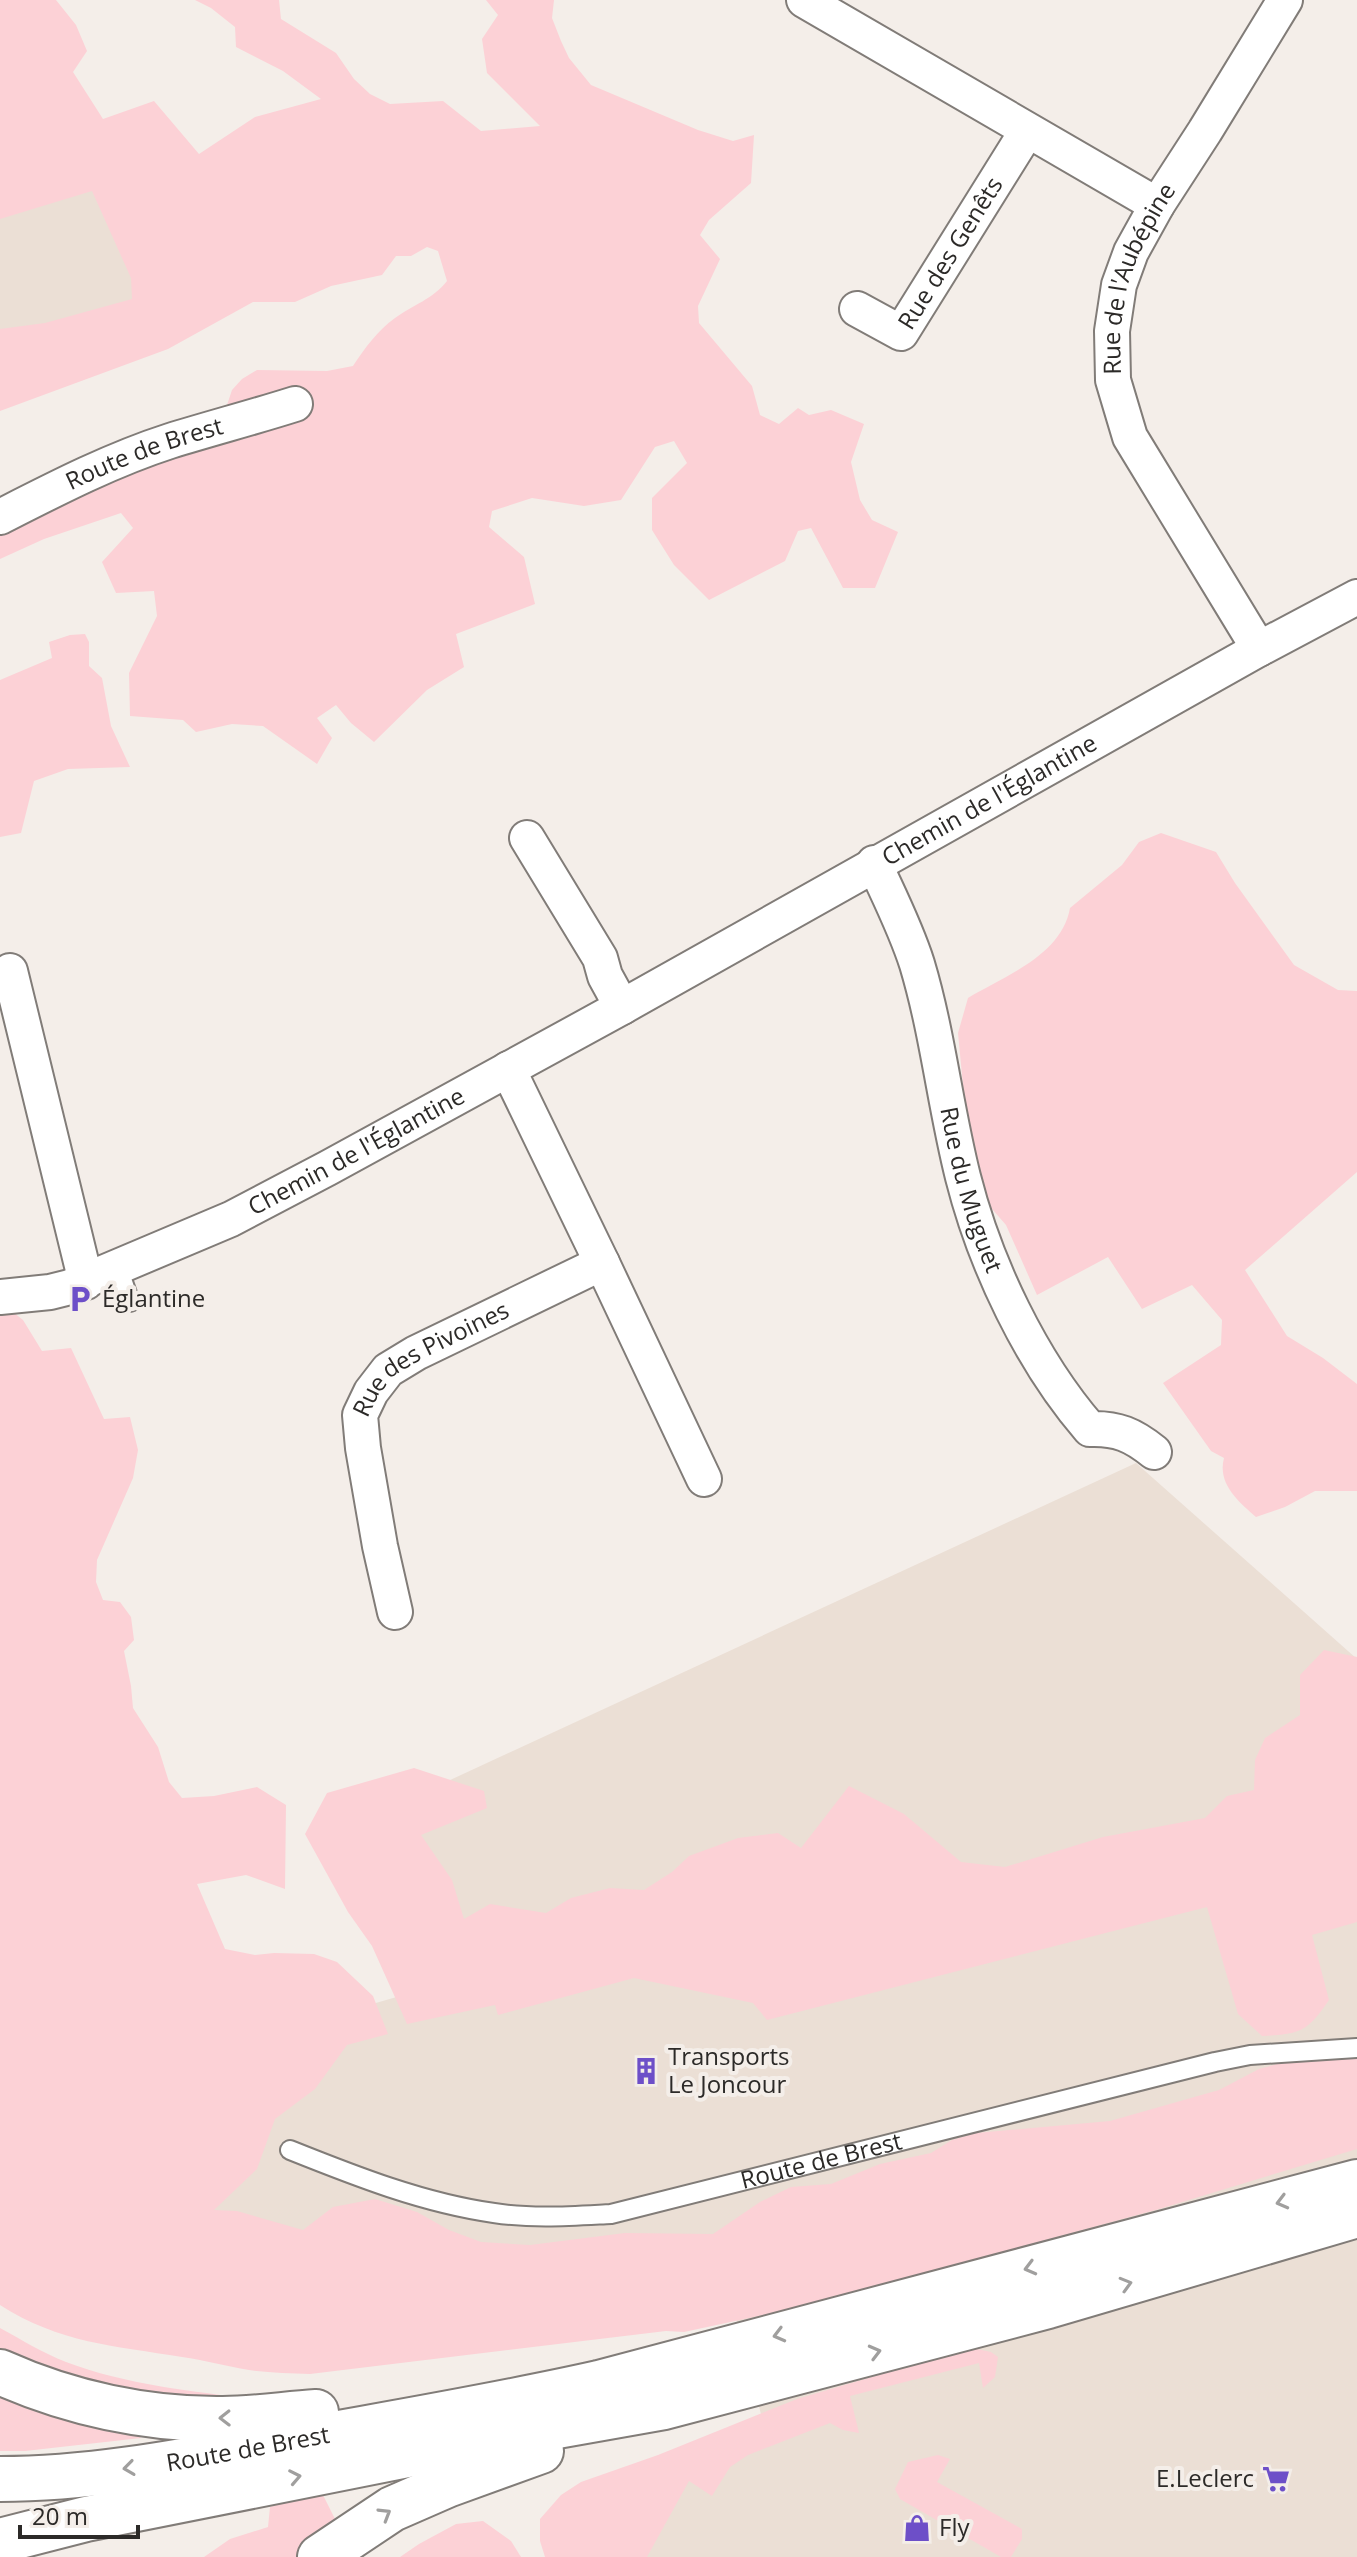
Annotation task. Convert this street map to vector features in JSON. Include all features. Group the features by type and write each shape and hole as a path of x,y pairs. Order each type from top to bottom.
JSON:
{"main road":[{"name":"Route de Brest","path":"0,2479 94,2473 186,2460 515,2402 636,2373 1357,2182"},
{"name":"Route de Brest","path":"0,2541 86,2519 664,2407 1048,2306 1357,2215"},
{"name":"Route de Brest","path":"0,2372 51,2391 139,2414 224,2419 336,2411 636,2373"},
{"name":"Route de Brest","path":"320,2557 392,2509 415,2498 664,2407"}],"street":[{"path":"804,0 1157,205"},
{"name":"Rue de l'Aubépine","path":"1259,649 1130,437 1113,380 1112,331 1119,285 1131,252 1285,0"},
{"name":"Rue des Genêts","path":"857,309 901,333 1027,131"},
{"name":"Route de Brest","path":"0,517 58,487 132,455 295,404"},
{"name":"Chemin de l'Églantine","path":"0,1297 50,1292 86,1282 231,1219 622,1007 874,863 1357,597"},
{"path":"527,838 600,958 605,976 622,1007"},
{"name":"Rue du Muguet","path":"874,863 917,964 937,1039 963,1180 1006,1295 1038,1356 1090,1429 1122,1431 1154,1452"},
{"path":"10,971 86,1282"},
{"path":"508,1069 704,1479"},
{"name":"Rue des Pivoines","path":"395,1612 363,1448 360,1415 371,1392 388,1370 416,1353 602,1263"}],"lane":[{"path":"118,1268 130,1302"},
{"name":"Route de Brest","path":"290,2150 383,2186 493,2213 526,2216 611,2214 1215,2062 1250,2055 1357,2048"},
{"path":"1227,2254 1328,2242 1357,2234"}],"shaded area":[{"path":"0,0 56,0 76,25 87,51 73,72 103,119 154,101 199,154 255,117 321,99 283,71 236,47 235,27 195,0 279,0 281,19 336,53 354,79 370,94 390,104 443,101 481,131 540,126 487,73 482,39 498,15 486,0 554,0 552,18 561,41 569,58 591,85 698,130 733,141 754,135 751,183 709,220 700,235 720,259 698,306 699,323 752,386 760,415 779,424 798,408 809,415 831,410 864,424 851,462 860,500 872,520 898,532 875,588 843,588 811,528 798,531 785,561 709,600 674,565 652,530 652,498 687,463 674,441 655,447 621,500 584,506 532,498 492,511 489,527 524,557 535,604 456,634 464,667 427,690 374,742 351,723 336,705 317,718 332,738 317,764 263,726 232,724 196,732 183,720 130,716 129,673 157,616 154,591 116,593 102,562 133,528 121,513 44,539 0,559 0,522 218,432 232,390 257,370 327,371 353,366 383,328 436,293 447,281 438,251 427,247 411,256 396,256 382,275 331,286 295,302 253,302 168,349 0,411 0,329 45,323 132,299 131,278 92,191 0,219"},
{"path":"74,80 179,309 0,378 0,113"},
{"path":"85,634 89,642 89,666 102,678 111,726 130,767 68,769 34,781 21,833 0,837 0,680 52,658 49,642"},
{"path":"1161,833 1216,852 1294,965 1338,990 1357,991 1357,1172 1245,1270 1287,1336 1357,1384 1357,1491 1315,1491 1285,1507 1256,1517 1231,1492 1224,1476 1224,1458 1211,1451 1163,1383 1221,1345 1222,1320 1192,1285 1142,1309 1108,1257 1037,1295 1006,1225 986,1202 966,1117 958,1033 968,998 1044,951 1056,939 1070,908 1122,865 1139,842"},
{"path":"4,1305 23,1320 42,1351 71,1348 104,1419 130,1417 138,1450 133,1478 97,1560 96,1582 103,1600 120,1602 131,1617 134,1640 124,1651 133,1708 158,1747 169,1782 182,1798 214,1796 257,1787 286,1805 285,1889 246,1875 197,1884 225,1949 255,1955 314,1954 337,1962 373,1996 388,2034 347,2045 315,2089 275,2119 257,2169 214,2210 237,2211 303,2230 333,2207 375,2199 417,2212 449,2230 481,2242 530,2245 625,2233 713,2234 760,2202 791,2187 831,2184 880,2164 931,2153 952,2140 976,2133 1110,2121 1219,2090 1259,2069 1303,2057 1357,2051 1357,2149 1159,2209 809,2305 684,2332 666,2331 310,2374 249,2370 88,2341 44,2328 0,2305 0,1306"},
{"path":"1136,1463 1357,1659 1357,2557 633,2557 687,2470 762,2418 734,2310 83,2239 82,2088 438,1985 342,1830"},
{"path":"1324,1650 1357,1657 1357,1922 1312,1935 1329,2000 1308,2025 1286,2034 1262,2036 1238,2014 1207,1907 767,2020 753,2003 634,1978 498,2015 495,2005 407,2024 372,1946 348,1912 305,1834 327,1793 414,1768 484,1791 487,1808 421,1835 452,1880 464,1919 490,1904 546,1913 571,1898 610,1888 644,1890 672,1872 689,1856 738,1838 778,1833 801,1848 849,1786 904,1814 961,1862 1005,1867 1103,1837 1205,1818 1227,1796 1254,1790 1255,1760 1265,1738 1300,1715 1300,1675"},
{"path":"0,2328 57,2358 115,2377 267,2401 171,2404 0,2360"},
{"path":"967,2347 991,2352 998,2357 995,2377 983,2388 979,2363 850,2396 859,2433 830,2423 748,2455 730,2467 712,2496 689,2481 647,2557 545,2557 540,2541 540,2519 561,2495 581,2482 658,2455 797,2399 923,2362 925,2348"},
{"path":"0,2392 128,2424 141,2438 0,2451"},
{"path":"938,2455 950,2459 937,2482 1022,2529 1022,2539 1011,2557 1001,2557 900,2499 895,2489 908,2462"},
{"path":"321,2491 338,2525 299,2557 204,2557 230,2539 268,2527 270,2507"},
{"path":"483,2521 511,2541 521,2557 400,2557 456,2524"}],"place":[{"name":"Églantine","path":"80,1299"},
{"name":"Transports Le Joncour","path":"646,2071"},
{"name":"E.Leclerc","path":"1276,2479"},
{"name":"Fly","path":"917,2528"}]}
